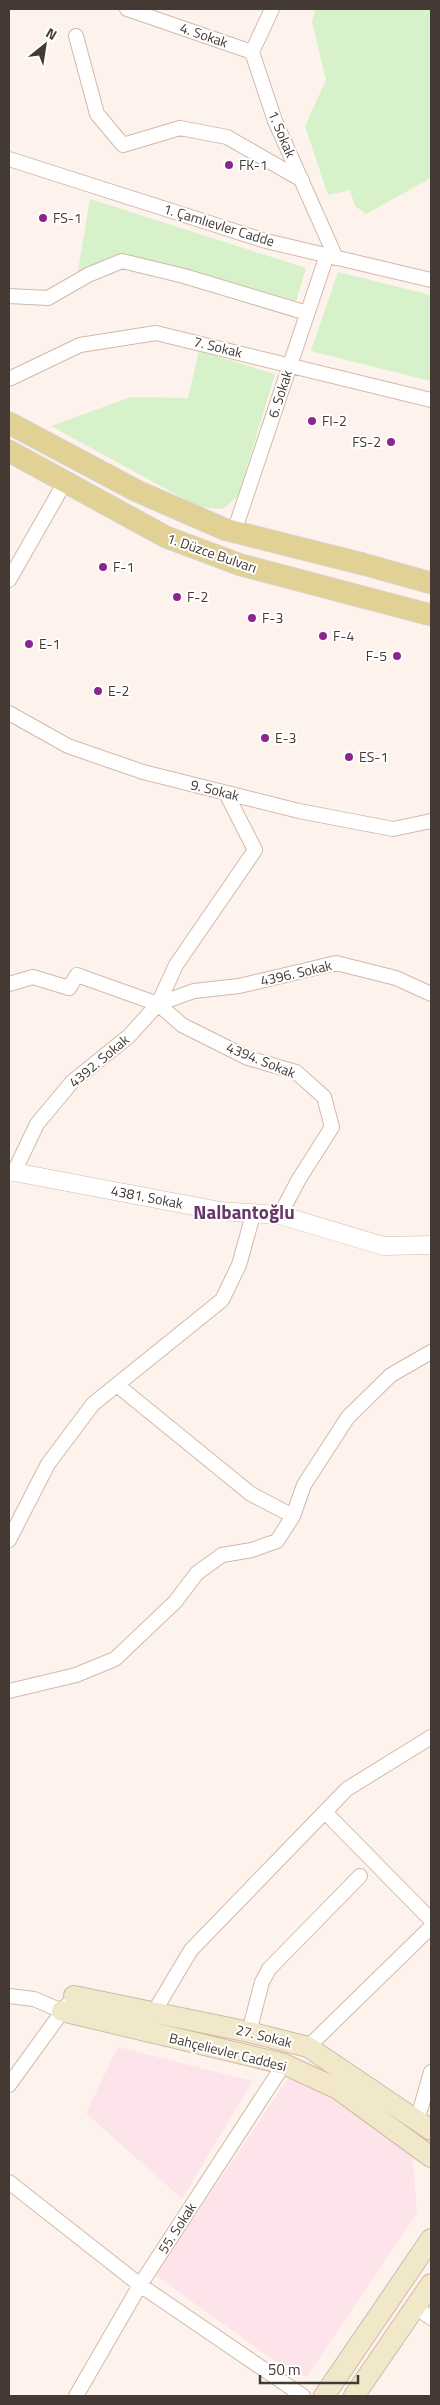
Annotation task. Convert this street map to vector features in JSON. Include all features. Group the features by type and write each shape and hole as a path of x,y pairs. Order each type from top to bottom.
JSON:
{"main road":[{"name":"1. Düzce Bulvarı","path":"9,423 137,491 234,532 363,564 431,584"},
{"name":"1. Düzce Bulvarı","path":"9,451 166,537 226,559 431,615"},
{"name":"27. Sokak","path":"68,2003 154,2012 249,2032 308,2047 424,2125"},
{"name":"Bahçelievler Caddesi","path":"68,2003 284,2064 338,2089 431,2157"},
{"path":"324,2396 431,2239"},
{"path":"354,2396 423,2313 431,2284"}],"street":[{"name":"4. Sokak","path":"127,9 252,52"},
{"path":"252,52 268,11"},
{"path":"76,36 97,114 124,144 180,128 227,137 302,180"},
{"name":"1. Sokak","path":"252,52 275,120 302,180 331,256"},
{"name":"1. Çamlıevler Cadde","path":"9,159 266,241 431,280"},
{"name":"6. Sokak","path":"234,532 307,313 331,256"},
{"path":"9,296 48,298 88,275 122,261 184,276 307,313"},
{"name":"7. Sokak","path":"9,379 80,346 156,333 216,346 431,400"},
{"path":"9,580 65,482"},
{"name":"9. Sokak","path":"9,712 68,746 143,772 298,811 393,829 431,821"},
{"path":"9,984 32,977 69,988 77,975 158,1004 176,965 255,850 226,793"},
{"name":"4396. Sokak","path":"158,1004 194,991 239,986 336,963 396,978 431,994"},
{"name":"4392. Sokak","path":"11,1172 37,1124 72,1082 129,1036 158,1004"},
{"name":"4394. Sokak","path":"158,1004 182,1025 248,1058 296,1072 324,1096 332,1127 298,1180 280,1215"},
{"name":"4381. Sokak","path":"11,1172 220,1211 253,1215 280,1215 384,1246 431,1245"},
{"path":"9,1540 48,1464 93,1404 222,1300 239,1265 253,1215"},
{"path":"9,1691 76,1675 115,1658 175,1602 197,1573 222,1555 252,1550 277,1541 293,1516 304,1485 348,1417 391,1374 431,1352"},
{"path":"116,1386 251,1494 293,1516"},
{"path":"154,2012 191,1950 348,1789 431,1737"},
{"path":"325,1812 431,1920"},
{"path":"249,2032 262,1982 269,1969 360,1876"},
{"path":"308,2047 431,1927"},
{"path":"9,1996 68,2003 9,2086"},
{"name":"55. Sokak","path":"76,2396 140,2285 284,2064"},
{"path":"424,2125 431,2072"},
{"path":"9,2182 140,2285 303,2396"}],"shaded area":[{"path":"118,2047 253,2081 182,2199 86,2113"},
{"path":"290,2076 303,2081 412,2149 417,2213 308,2375 297,2377 155,2275"}],"green space":[{"path":"315,9 431,9 431,178 366,214 355,206 350,190 328,195 305,126 326,80 312,22"},
{"path":"90,199 306,268 296,301 122,253 78,271"},
{"path":"338,272 431,295 431,381 311,351"},
{"path":"199,351 275,374 238,496 223,509 199,507 51,426 131,397 188,398"}],"place":[{"name":"FK-1","path":"229,165"},
{"name":"FS-1","path":"43,218"},
{"name":"FI-2","path":"312,421"},
{"name":"FS-2","path":"391,442"},
{"name":"F-1","path":"103,567"},
{"name":"F-2","path":"177,597"},
{"name":"F-3","path":"252,618"},
{"name":"F-4","path":"323,636"},
{"name":"E-1","path":"29,644"},
{"name":"F-5","path":"397,656"},
{"name":"E-2","path":"98,691"},
{"name":"E-3","path":"265,738"},
{"name":"ES-1","path":"349,757"}],"district":[{"name":"Nalbantoğlu","path":"244,1212"}]}
